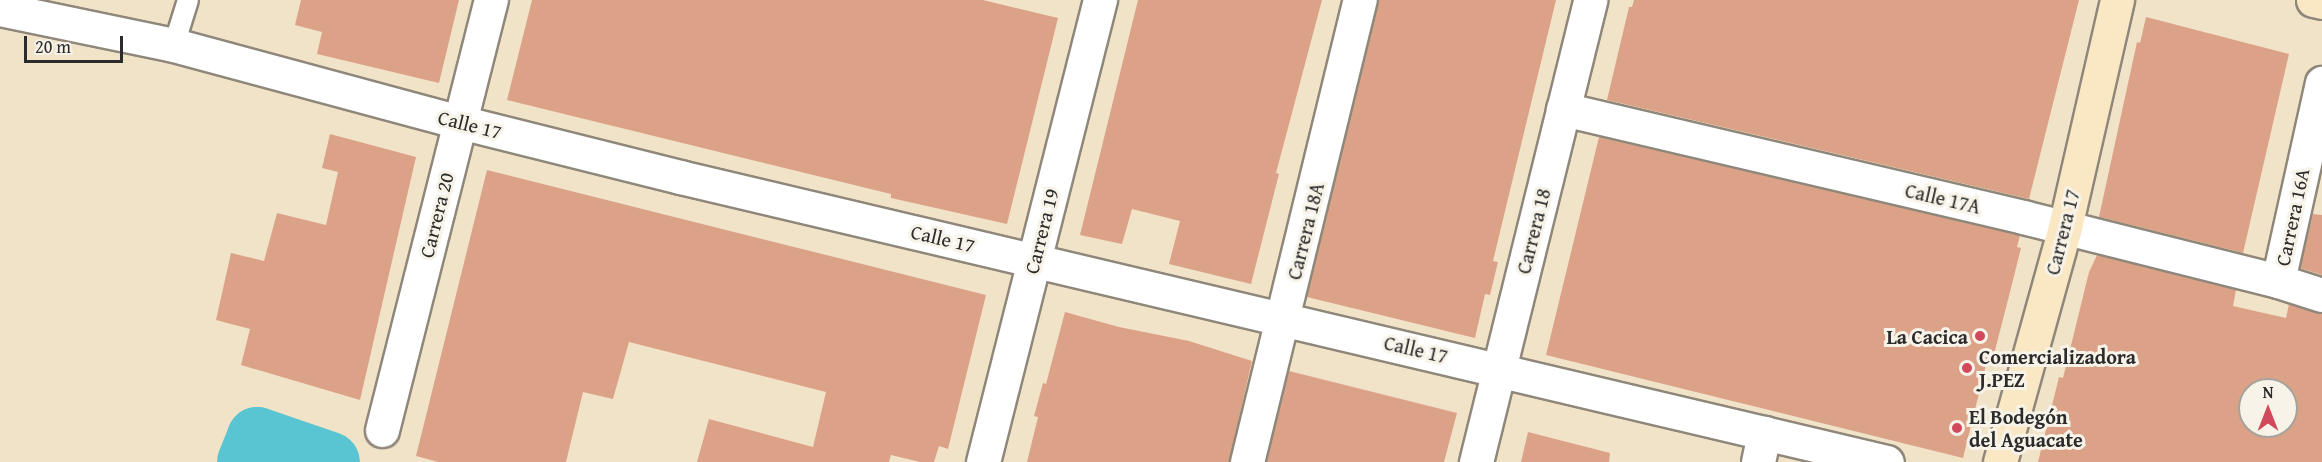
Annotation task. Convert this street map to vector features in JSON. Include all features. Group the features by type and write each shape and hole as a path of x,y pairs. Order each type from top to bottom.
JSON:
{"street":[{"name":"Carrera 20","path":"382,429 491,0"},
{"name":"Carrera 19","path":"983,462 1100,0"},
{"name":"Carrera 18A","path":"1247,462 1360,0"},
{"name":"Carrera 18","path":"1476,462 1590,0"},
{"name":"Carrera 17","path":"2000,462 2065,228 2117,0"},
{"path":"2313,0 2322,2"},
{"name":"Calle 17","path":"0,9 174,45 460,122 794,204 1499,369 1761,447 1887,462"},
{"name":"Carrera 16A","path":"2278,281 2322,83"},
{"name":"Calle 17A","path":"1563,109 2065,228 2278,281 2322,295"}],"lane":[{"path":"174,45 188,0"}],"building":[{"path":"301,0 459,0 439,83 317,54 322,32 295,25"},
{"path":"532,0 983,0 1058,18 1007,224 891,198 891,194 507,100"},
{"path":"1138,0 1322,0 1276,173 1279,174 1251,284 1169,264 1180,221 1132,209 1122,244 1080,235"},
{"path":"1378,0 1556,0 1493,261 1498,262 1490,295 1485,294 1475,338 1307,297"},
{"path":"1634,0 2079,0 2029,199 1607,100 1629,7 1632,7"},
{"path":"2146,17 2289,54 2243,253 2099,217 2137,42 2140,43"},
{"path":"330,134 416,157 360,400 241,365 250,329 216,320 231,253 264,261 277,213 326,225 338,172 322,168"},
{"path":"1599,137 2020,235 2017,247 2021,248 2008,300 1993,358 1988,357 1963,458 1546,355"},
{"path":"487,170 986,295 948,449 939,446 934,462 920,462 891,455 889,462 697,462 709,419 813,447 826,392 629,342 613,399 583,392 566,462 438,462 416,456"},
{"path":"2313,214 2322,215 2322,275 2300,268"},
{"path":"2097,255 2236,290 2233,306 2286,318 2289,304 2322,313 2322,462 2038,462 2059,377 2063,378 2089,272"},
{"path":"1065,312 1119,327 1189,341 1252,361 1229,462 1027,462 1038,417 1034,416 1043,383 1046,384"},
{"path":"1289,371 1457,413 1444,462 1266,462"},
{"path":"1528,432 1610,453 1609,462 1521,462"}],"waterway":[{"path":"247,462 257,437 330,462"}],"place":[{"name":"La Cacica","path":"1980,336"},
{"name":"Comercializadora J.PEZ","path":"1967,368"},
{"name":"El Bodegón del Aguacate","path":"1957,428"}]}
